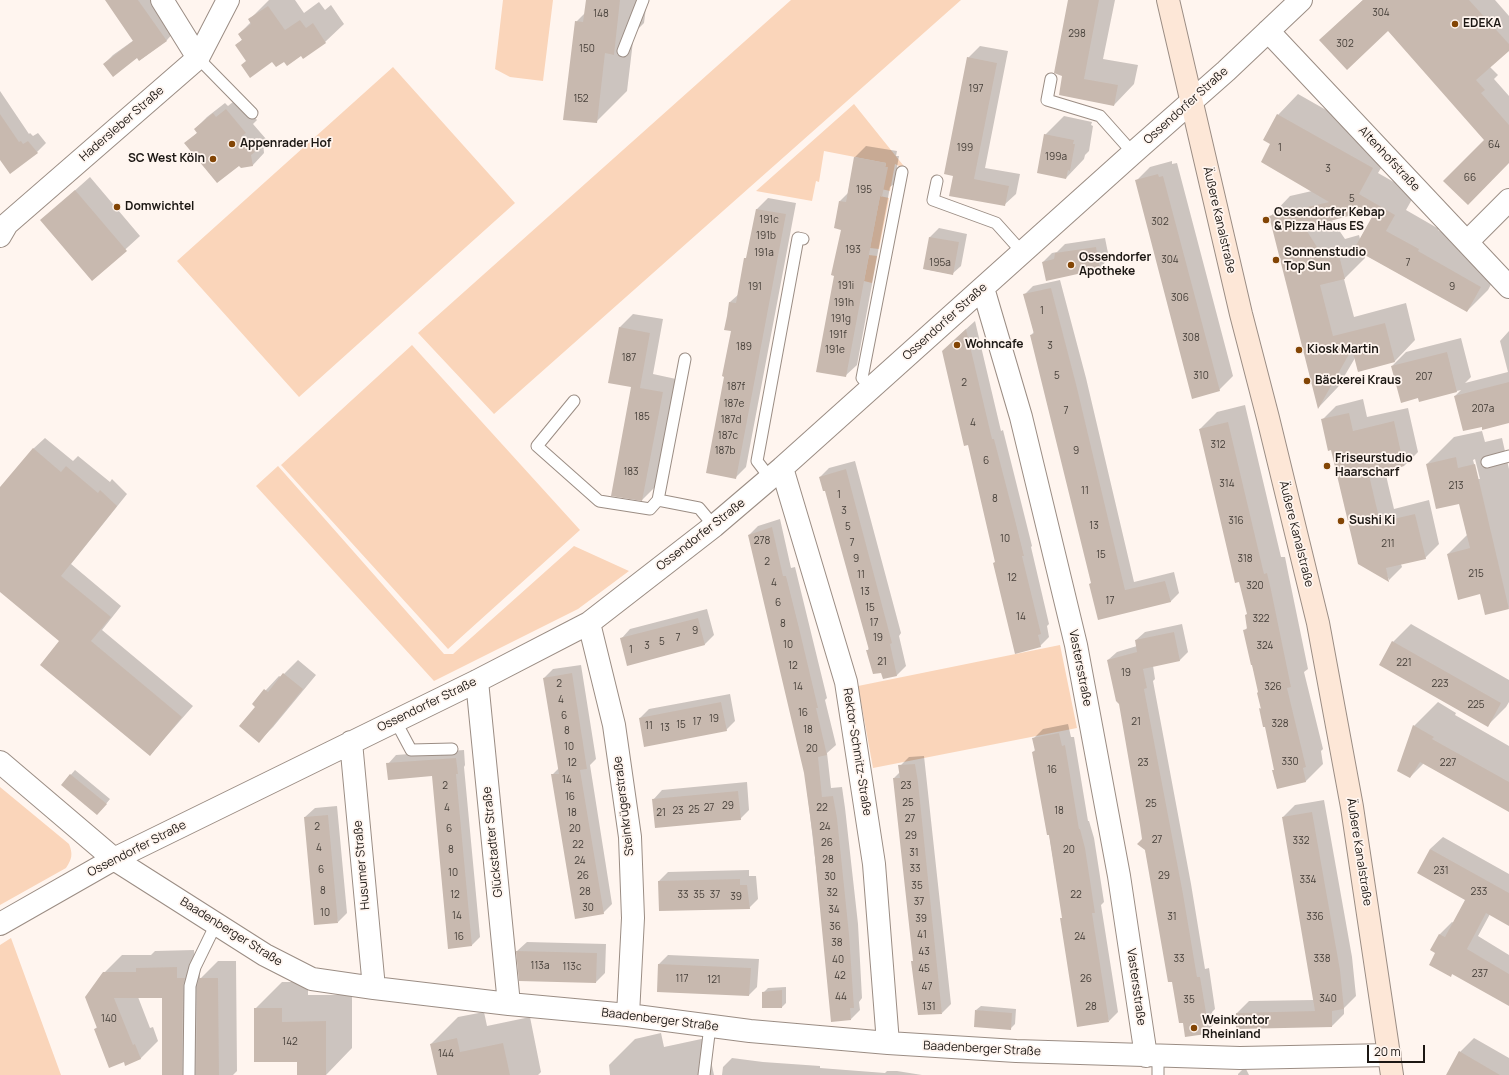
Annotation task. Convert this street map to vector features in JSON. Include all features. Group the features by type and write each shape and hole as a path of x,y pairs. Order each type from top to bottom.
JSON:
{"main road":[{"name":"Äußere Kanalstraße","path":"1168,0 1241,314 1318,623 1352,807 1391,1065"}],"street":[{"path":"162,0 198,58"},
{"name":"Hadersleber Straße","path":"2,225 198,58 228,0"},
{"name":"Ossendorfer Straße","path":"0,924 114,859 477,681 589,623 714,526 776,473 1192,101 1301,0"},
{"name":"Altenhofstraße","path":"1268,31 1509,287"},
{"path":"1467,242 1509,200"},
{"name":"Vastersstraße","path":"984,288 1020,417 1076,645 1154,1062"},
{"name":"Rektor-Schmitz-Straße","path":"776,473 846,682 874,864 888,1043"},
{"name":"Steinkrügerstraße","path":"589,623 614,725 630,837 633,918 628,1015"},
{"name":"Glückstadter Straße","path":"477,681 509,1004"},
{"name":"Husumer Straße","path":"351,742 374,988"},
{"name":"Baadenberger Straße","path":"0,762 114,859 265,955 312,979 509,1004 628,1015 750,1032 888,1043 1154,1062 1240,1058 1391,1065"}],"lane":[{"path":"623,50 643,0"},
{"path":"198,58 252,113"},
{"path":"1051,79 1046,100 1100,116 1133,153"},
{"path":"871,388 862,378 902,172"},
{"path":"937,181 933,200 996,223 1022,252"},
{"path":"776,473 757,461 798,238 803,239"},
{"path":"574,401 536,446 599,502 650,509 658,500 685,359"},
{"path":"1487,462 1492,462 1509,456"},
{"path":"658,500 699,508 714,526"},
{"path":"395,720 411,750 452,749"},
{"path":"189,1075 190,986 195,967 216,924"},
{"path":"704,1075 710,1026"}],"shaded area":[{"path":"503,0 553,0 543,81 510,77 495,69"},
{"path":"791,0 961,0 494,414 418,333"},
{"path":"393,67 515,203 299,397 177,261"},
{"path":"854,104 907,170 895,164 890,191 881,189 886,163 824,151 819,182 816,181 812,201 756,191"},
{"path":"880,196 889,198 879,249 870,248"},
{"path":"869,255 877,256 872,283 864,281"},
{"path":"412,345 580,530 448,649 281,465"},
{"path":"278,466 444,654 453,654 574,546 629,571 578,609 434,681 256,486"},
{"path":"1060,645 1077,728 873,768 858,686"},
{"path":"0,787 69,844 71,859 66,868 0,905"},
{"path":"11,938 61,1075 0,1075 0,945"}],"building":[{"path":"105,0 138,0 167,41 139,61 137,58 113,77 103,64 133,41"},
{"path":"586,0 620,0 614,55 605,53 597,123 563,120 575,21 583,22"},
{"path":"1068,0 1099,0 1084,79 1118,85 1114,106 1059,95 1062,76 1054,73"},
{"path":"1363,0 1469,0 1509,44 1509,51 1476,80 1485,90 1481,93 1509,125 1509,163 1468,205 1443,181 1484,140 1388,31 1347,70 1319,40"},
{"path":"268,6 285,30 300,20 306,28 313,23 326,43 303,59 301,56 287,66 284,62 276,67 272,62 250,78 241,65 246,61 235,45 242,40 238,34 251,24 248,19"},
{"path":"967,57 997,63 974,179 1009,186 1005,206 949,196 953,176 944,174"},
{"path":"226,109 246,133 242,136 255,152 251,155 253,166 241,168 239,166 217,183 184,143 197,133 194,129 213,113 216,117"},
{"path":"0,114 19,142 21,141 23,144 28,141 38,153 10,174 0,160"},
{"path":"1277,114 1373,168 1359,194 1395,215 1386,231 1419,249 1418,251 1481,287 1467,312 1354,249 1377,208 1305,228 1324,258 1339,255 1345,279 1320,285 1333,336 1385,323 1395,362 1358,372 1352,349 1318,409 1269,216 1329,202 1261,162 1270,144 1263,140"},
{"path":"1044,134 1074,140 1073,144 1075,144 1070,171 1068,170 1066,179 1037,173"},
{"path":"854,157 886,163 885,167 888,167 882,197 880,196 846,377 816,372 834,276 831,275 841,230 834,228 839,201 846,202"},
{"path":"1158,174 1159,177 1163,176 1220,391 1192,399 1135,180"},
{"path":"75,190 127,251 92,281 40,220"},
{"path":"756,209 786,214 736,479 706,473 731,331 724,330 729,302 736,303 744,258 746,258"},
{"path":"929,237 959,242 953,275 923,269"},
{"name":"Ossendorfer Apotheke","path":"1096,247 1100,269 1046,281 1042,262 1054,259 1055,253"},
{"path":"1051,288 1077,388 1125,590 1165,581 1171,602 1098,620 1089,584 1091,583 1030,335 1034,334 1023,294"},
{"path":"619,327 650,333 640,388 663,392 642,501 611,496 631,387 608,383"},
{"path":"966,329 992,439 994,439 1024,556 1022,556 1041,634 1038,635 1041,647 1015,654 993,563 995,562 968,445 964,446 942,351"},
{"path":"1447,352 1457,392 1419,402 1418,398 1401,403 1391,366"},
{"path":"1509,382 1509,423 1482,430 1482,427 1463,431 1454,396"},
{"path":"1349,413 1353,431 1394,421 1404,466 1369,475 1380,522 1415,514 1426,559 1386,568 1389,582 1358,564 1331,450 1328,451 1321,419"},
{"path":"1228,422 1264,574 1267,573 1271,590 1291,687 1287,688 1306,767 1303,768 1306,782 1277,789 1272,770 1274,770 1265,727 1263,727 1259,708 1261,709 1258,692 1243,630 1247,629 1245,615 1247,614 1239,582 1235,583 1199,429"},
{"path":"33,448 61,472 66,466 98,493 100,490 117,506 61,576 111,617 91,641 182,717 150,756 40,665 59,641 0,592 0,487"},
{"path":"1456,457 1458,468 1475,464 1509,609 1485,615 1480,594 1458,600 1447,554 1470,548 1459,504 1436,509 1426,464"},
{"path":"846,469 892,643 890,644 897,676 883,679 881,673 873,674 866,650 869,650 825,491 823,491 819,477"},
{"path":"772,527 783,576 786,576 799,628 818,708 816,708 827,755 818,757 822,797 833,796 837,818 849,934 854,1008 850,1008 851,1020 831,1022 813,837 804,773 748,535"},
{"path":"698,618 705,645 627,666 620,638"},
{"path":"1174,632 1180,661 1143,669 1147,688 1144,689 1183,894 1197,977 1200,977 1207,1018 1203,1019 1206,1034 1185,1037 1183,1023 1179,1023 1172,982 1168,982 1145,850 1137,844 1142,839 1140,825 1119,704 1116,701 1107,660 1137,652 1135,640"},
{"path":"1392,641 1501,703 1488,727 1379,665"},
{"path":"283,673 303,689 259,743 239,726 255,707 252,704 264,689 268,692"},
{"path":"572,673 587,769 580,770 604,914 575,919 551,774 559,774 543,678"},
{"path":"721,702 727,731 644,747 639,718"},
{"path":"1413,725 1434,737 1432,739 1509,782 1509,812 1420,762 1410,778 1397,771"},
{"path":"1059,733 1062,746 1065,745 1079,829 1085,848 1095,913 1092,913 1109,1022 1077,1027 1049,835 1047,835 1032,752 1035,751 1032,738"},
{"path":"456,758 458,774 456,774 472,946 448,949 432,776 388,780 386,763"},
{"path":"915,764 942,1014 918,1015 911,961 913,961 893,778 900,778 898,765"},
{"path":"70,774 107,804 97,815 61,785"},
{"path":"738,791 741,820 655,828 652,799"},
{"path":"1312,812 1340,970 1344,1009 1332,1011 1332,1027 1236,1029 1236,1013 1315,1011 1282,817"},
{"path":"328,815 338,923 314,925 304,817"},
{"path":"1430,849 1509,893 1509,926 1486,913 1467,949 1509,974 1509,1006 1452,974 1451,977 1429,965 1435,953 1430,950 1439,934 1445,937 1465,900 1417,873"},
{"path":"740,879 740,885 747,885 750,909 659,911 658,881"},
{"path":"516,951 597,953 596,983 519,981"},
{"path":"658,964 751,968 749,996 657,992"},
{"path":"177,967 177,978 185,978 183,986 182,1075 162,1075 162,998 114,998 133,1045 135,1044 141,1059 125,1066 124,1062 109,1068 94,1029 97,1028 85,997 103,972 136,972 136,968"},
{"path":"199,978 218,978 219,1075 196,1075 197,987"},
{"path":"782,990 782,1008 762,1008 762,992"},
{"path":"254,1008 282,1008 282,1022 326,1021 326,1075 297,1075 297,1062 254,1062"},
{"path":"975,1010 1012,1013 1011,1030 974,1027"},
{"path":"457,1038 460,1052 503,1043 510,1075 437,1075 430,1044"},
{"path":"1459,1051 1500,1075 1446,1075"}],"place":[{"name":"EDEKA","path":"1455,24"},
{"name":"Appenrader Hof","path":"232,144"},
{"name":"SC West Köln","path":"213,159"},
{"name":"Domwichtel","path":"117,207"},
{"name":"Ossendorfer Kebap & Pizza Haus ES","path":"1266,220"},
{"name":"Sonnenstudio Top Sun","path":"1276,260"},
{"name":"Ossendorfer Apotheke","path":"1071,265"},
{"name":"Wohncafe","path":"957,345"},
{"name":"Kiosk Martin","path":"1299,350"},
{"name":"Bäckerei Kraus","path":"1307,381"},
{"name":"Friseurstudio Haarscharf","path":"1327,466"},
{"name":"Sushi Ki","path":"1341,521"},
{"name":"Weinkontor Rheinland","path":"1194,1028"}]}
